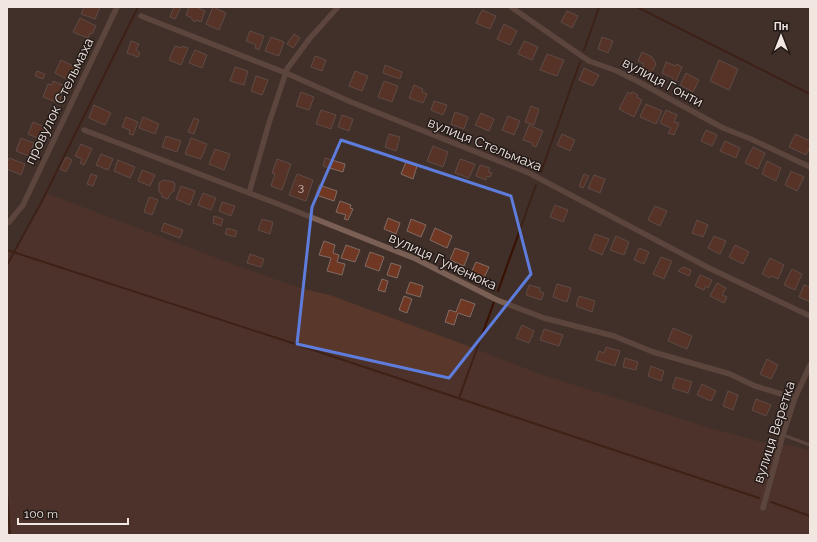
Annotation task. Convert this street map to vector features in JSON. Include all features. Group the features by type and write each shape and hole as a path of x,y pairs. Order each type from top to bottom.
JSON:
{"street":[{"name":"провулок Стельмаха","path":"7,223 23,205 117,7"},
{"path":"249,193 269,123 287,69 310,38 338,7"},
{"name":"вулиця Гонти","path":"511,7 590,61 617,71 723,128 751,139 810,167"},
{"name":"вулиця Стельмаха","path":"141,16 286,73 350,102 529,173 702,264 810,316"},
{"name":"вулиця Гуменюка","path":"84,130 416,259 469,286 544,318 614,336 652,352 730,374 756,386 796,398"},
{"name":"вулиця Веретка","path":"763,508 783,435 810,365"}],"lane":[{"path":"783,435 810,445"}],"highlighted area":[{"path":"341,140 511,196 531,274 449,378 297,344 312,207"}],"shaded area":[{"path":"46,193 235,265 300,288 330,295 537,373 710,428 776,446 792,445 810,451 810,535 7,535 7,250 14,253"}],"building":[{"path":"84,7 100,7 95,19 81,14"},
{"path":"174,7 181,7 175,19 170,17"},
{"path":"189,7 196,7 205,11 201,22 196,20 195,22 192,18 186,15"},
{"path":"213,7 226,13 219,30 206,24"},
{"path":"482,10 496,16 490,29 476,23"},
{"path":"567,11 578,16 572,28 561,22"},
{"path":"80,18 96,26 88,38 73,32"},
{"path":"504,24 517,31 510,45 497,39"},
{"path":"250,31 264,36 259,50 255,48 256,45 246,41"},
{"path":"294,34 300,38 293,48 287,44"},
{"path":"271,37 284,42 279,56 265,51"},
{"path":"602,37 613,41 608,53 598,49"},
{"path":"131,41 139,44 136,50 140,53 138,57 127,53"},
{"path":"524,41 538,47 532,60 518,54"},
{"path":"175,46 188,48 181,65 169,60"},
{"path":"195,50 207,55 202,68 189,63"},
{"path":"642,52 652,57 656,64 651,73 642,68 644,64 638,61"},
{"path":"547,54 564,60 557,76 540,70"},
{"path":"315,56 326,60 322,71 311,67"},
{"path":"61,60 75,67 69,80 55,73"},
{"path":"719,60 738,69 729,90 710,81"},
{"path":"666,62 676,66 677,64 682,67 675,83 671,81 673,78 662,73"},
{"path":"385,65 402,72 400,79 383,73"},
{"path":"235,67 248,71 244,85 230,81"},
{"path":"584,68 599,75 593,86 579,80"},
{"path":"37,71 45,74 43,79 35,76"},
{"path":"355,71 368,76 362,91 349,86"},
{"path":"686,73 699,80 693,92 680,85"},
{"path":"256,76 268,80 262,95 251,91"},
{"path":"53,81 65,86 59,103 43,97 48,84 52,85"},
{"path":"384,81 398,86 392,102 378,97"},
{"path":"414,85 423,89 422,92 427,94 423,103 409,98"},
{"path":"301,92 314,97 309,110 296,106"},
{"path":"628,92 638,95 637,97 642,100 634,117 619,109"},
{"path":"434,101 447,105 443,115 431,110"},
{"path":"646,104 662,111 656,124 640,117"},
{"path":"94,105 111,113 105,125 89,118"},
{"path":"531,106 539,109 534,125 525,122"},
{"path":"321,110 336,115 331,129 316,124"},
{"path":"666,110 677,115 674,122 679,123 674,135 668,133 671,128 660,123"},
{"path":"455,112 468,117 464,129 451,124"},
{"path":"481,113 494,119 489,131 475,125"},
{"path":"342,115 353,119 349,131 338,127"},
{"path":"508,116 520,121 514,135 502,130"},
{"path":"126,117 138,122 133,135 129,134 130,130 122,127"},
{"path":"143,117 159,124 155,134 139,128"},
{"path":"194,118 199,120 194,134 188,132"},
{"path":"33,122 45,127 40,139 28,134"},
{"path":"529,125 543,131 536,147 532,145 532,143 523,140"},
{"path":"706,130 717,135 712,146 701,141"},
{"path":"389,134 400,137 396,151 385,147"},
{"path":"562,134 575,140 570,151 557,145"},
{"path":"795,134 810,141 810,147 806,155 789,147"},
{"path":"166,136 181,141 177,152 162,147"},
{"path":"21,138 34,143 29,156 16,151"},
{"path":"191,138 207,144 201,159 185,154"},
{"path":"725,141 740,148 736,158 720,151"},
{"path":"81,144 92,149 84,165 80,163 82,159 75,156"},
{"path":"433,146 448,152 443,167 427,161"},
{"path":"753,147 765,153 758,169 745,163"},
{"path":"215,149 230,154 224,170 209,164"},
{"path":"101,154 113,159 108,170 96,165"},
{"path":"66,157 72,160 66,172 60,169"},
{"path":"9,158 25,164 21,175 7,169"},
{"path":"325,158 345,164 343,172 323,166"},
{"path":"277,159 291,164 282,190 271,186 275,174 272,173"},
{"path":"460,159 475,164 469,178 455,173"},
{"path":"118,160 135,167 130,178 114,171"},
{"path":"767,161 781,168 776,181 762,174"},
{"path":"406,162 417,166 413,179 401,174"},
{"path":"480,165 490,168 488,172 492,173 490,177 487,176 486,180 476,176"},
{"path":"142,170 155,175 150,186 138,181"},
{"path":"791,171 804,177 797,191 785,185"},
{"path":"91,174 97,176 93,186 87,184"},
{"path":"297,174 313,180 306,201 289,195"},
{"path":"584,174 589,176 583,188 579,186"},
{"path":"594,175 605,179 600,193 588,188"},
{"path":"163,180 174,182 175,185 174,191 170,194 168,199 162,197 162,194 159,192 159,183"},
{"path":"319,185 337,191 334,201 316,195"},
{"path":"181,186 195,191 190,205 176,199"},
{"path":"203,193 216,198 211,210 198,205"},
{"path":"149,197 158,200 152,215 144,212"},
{"path":"340,201 351,205 350,208 353,209 348,220 344,219 346,215 336,212"},
{"path":"222,202 235,206 231,216 219,211"},
{"path":"555,205 568,210 563,222 550,217"},
{"path":"655,206 667,211 660,226 648,220"},
{"path":"214,216 223,219 221,226 213,223"},
{"path":"388,218 400,223 396,234 384,229"},
{"path":"262,219 273,222 270,234 258,230"},
{"path":"411,219 426,225 421,237 407,231"},
{"path":"697,220 708,225 703,237 692,233"},
{"path":"164,223 183,230 180,238 161,231"},
{"path":"227,228 237,231 235,237 225,234"},
{"path":"435,228 452,236 447,248 430,240"},
{"path":"595,234 609,239 602,255 589,249"},
{"path":"616,236 629,242 624,255 610,250"},
{"path":"714,236 726,241 720,254 708,248"},
{"path":"324,241 335,245 333,253 339,255 337,262 345,264 342,275 327,271 331,258 319,255"},
{"path":"346,245 360,250 355,262 341,258"},
{"path":"735,245 749,252 743,264 729,257"},
{"path":"455,248 469,253 464,266 450,260"},
{"path":"639,248 649,252 644,264 634,260"},
{"path":"370,252 384,257 379,271 365,266"},
{"path":"250,254 264,259 261,267 247,263"},
{"path":"661,257 672,261 664,279 653,274"},
{"path":"770,258 784,265 778,279 771,276 770,278 762,274"},
{"path":"476,262 489,267 484,278 471,273"},
{"path":"391,263 401,266 397,278 387,275"},
{"path":"683,267 691,270 689,276 678,271"},
{"path":"792,269 802,274 795,290 784,285"},
{"path":"700,275 712,280 708,288 705,286 704,290 695,286"},
{"path":"382,279 388,281 385,292 378,290"},
{"path":"410,282 423,286 420,297 406,293"},
{"path":"717,283 726,288 722,295 727,297 724,303 710,296"},
{"path":"557,284 571,288 567,302 553,297"},
{"path":"529,285 540,288 539,291 544,293 541,300 526,295"},
{"path":"804,285 810,287 810,302 799,297"},
{"path":"404,296 412,299 407,313 399,310"},
{"path":"579,296 595,301 592,312 576,306"},
{"path":"461,299 475,304 470,317 458,313 454,325 445,322 449,310 456,312"},
{"path":"522,325 534,331 529,343 516,338"},
{"path":"673,328 692,336 687,349 668,341"},
{"path":"544,329 563,335 559,346 540,340"},
{"path":"606,347 620,351 615,366 596,360 599,351 604,353"},
{"path":"625,358 638,362 636,370 623,367"},
{"path":"767,359 778,365 771,379 760,374"},
{"path":"651,366 664,371 661,381 648,376"},
{"path":"676,377 692,382 688,393 672,388"},
{"path":"702,384 716,391 711,401 697,395"},
{"path":"728,391 738,395 733,410 723,406"},
{"path":"756,399 771,405 766,416 752,410"}],"waterway":[{"path":"7,265 42,201 138,7"},
{"path":"584,50 599,7"},
{"path":"637,7 810,94"},
{"path":"541,172 580,62"},
{"path":"498,291 536,185"},
{"path":"7,250 759,498"},
{"path":"459,398 494,302"},
{"path":"7,491 10,535"},
{"path":"771,502 810,516"}]}
